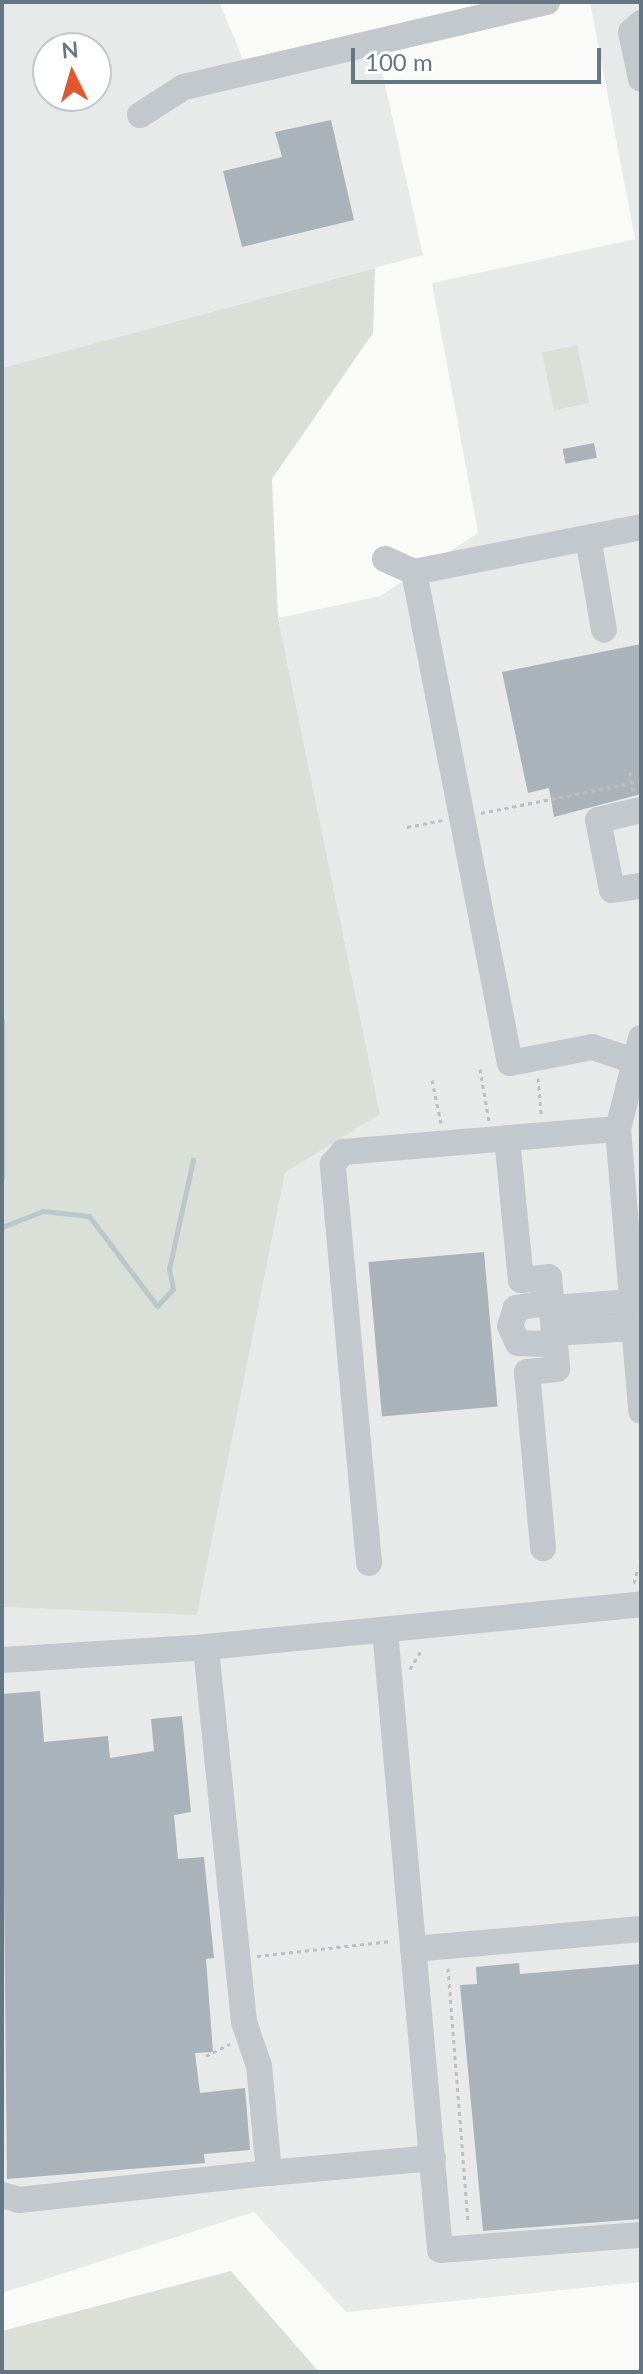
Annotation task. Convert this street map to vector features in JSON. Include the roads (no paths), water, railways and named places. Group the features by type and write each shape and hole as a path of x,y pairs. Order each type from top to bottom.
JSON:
{"street":[{"path":"140,115 184,87 547,2"},
{"path":"641,23 631,32 641,79"},
{"path":"385,559 414,572 641,527"},
{"path":"588,538 604,630"},
{"path":"414,572 510,1063 592,1047 636,1049 618,1129 641,1411"},
{"path":"641,810 598,820 612,890 641,886"},
{"path":"369,1563 333,1164 343,1152 618,1129"},
{"path":"499,1139 521,1280 549,1277 557,1369 527,1372 543,1548"},
{"path":"553,1322 633,1315"},
{"path":"2,1660 206,1647 385,1630 632,1598"},
{"path":"385,1630 426,1949 433,2158 440,2250 641,2235"},
{"path":"206,1647 238,1958 269,2173"},
{"path":"426,1949 641,1929"},
{"path":"2,2195 29,2199 433,2158"}],"waterway":[{"path":"2,1020 2,1176"},
{"path":"2,1227 43,1211 89,1216 157,1306 173,1289 169,1269 193,1160"}]}
